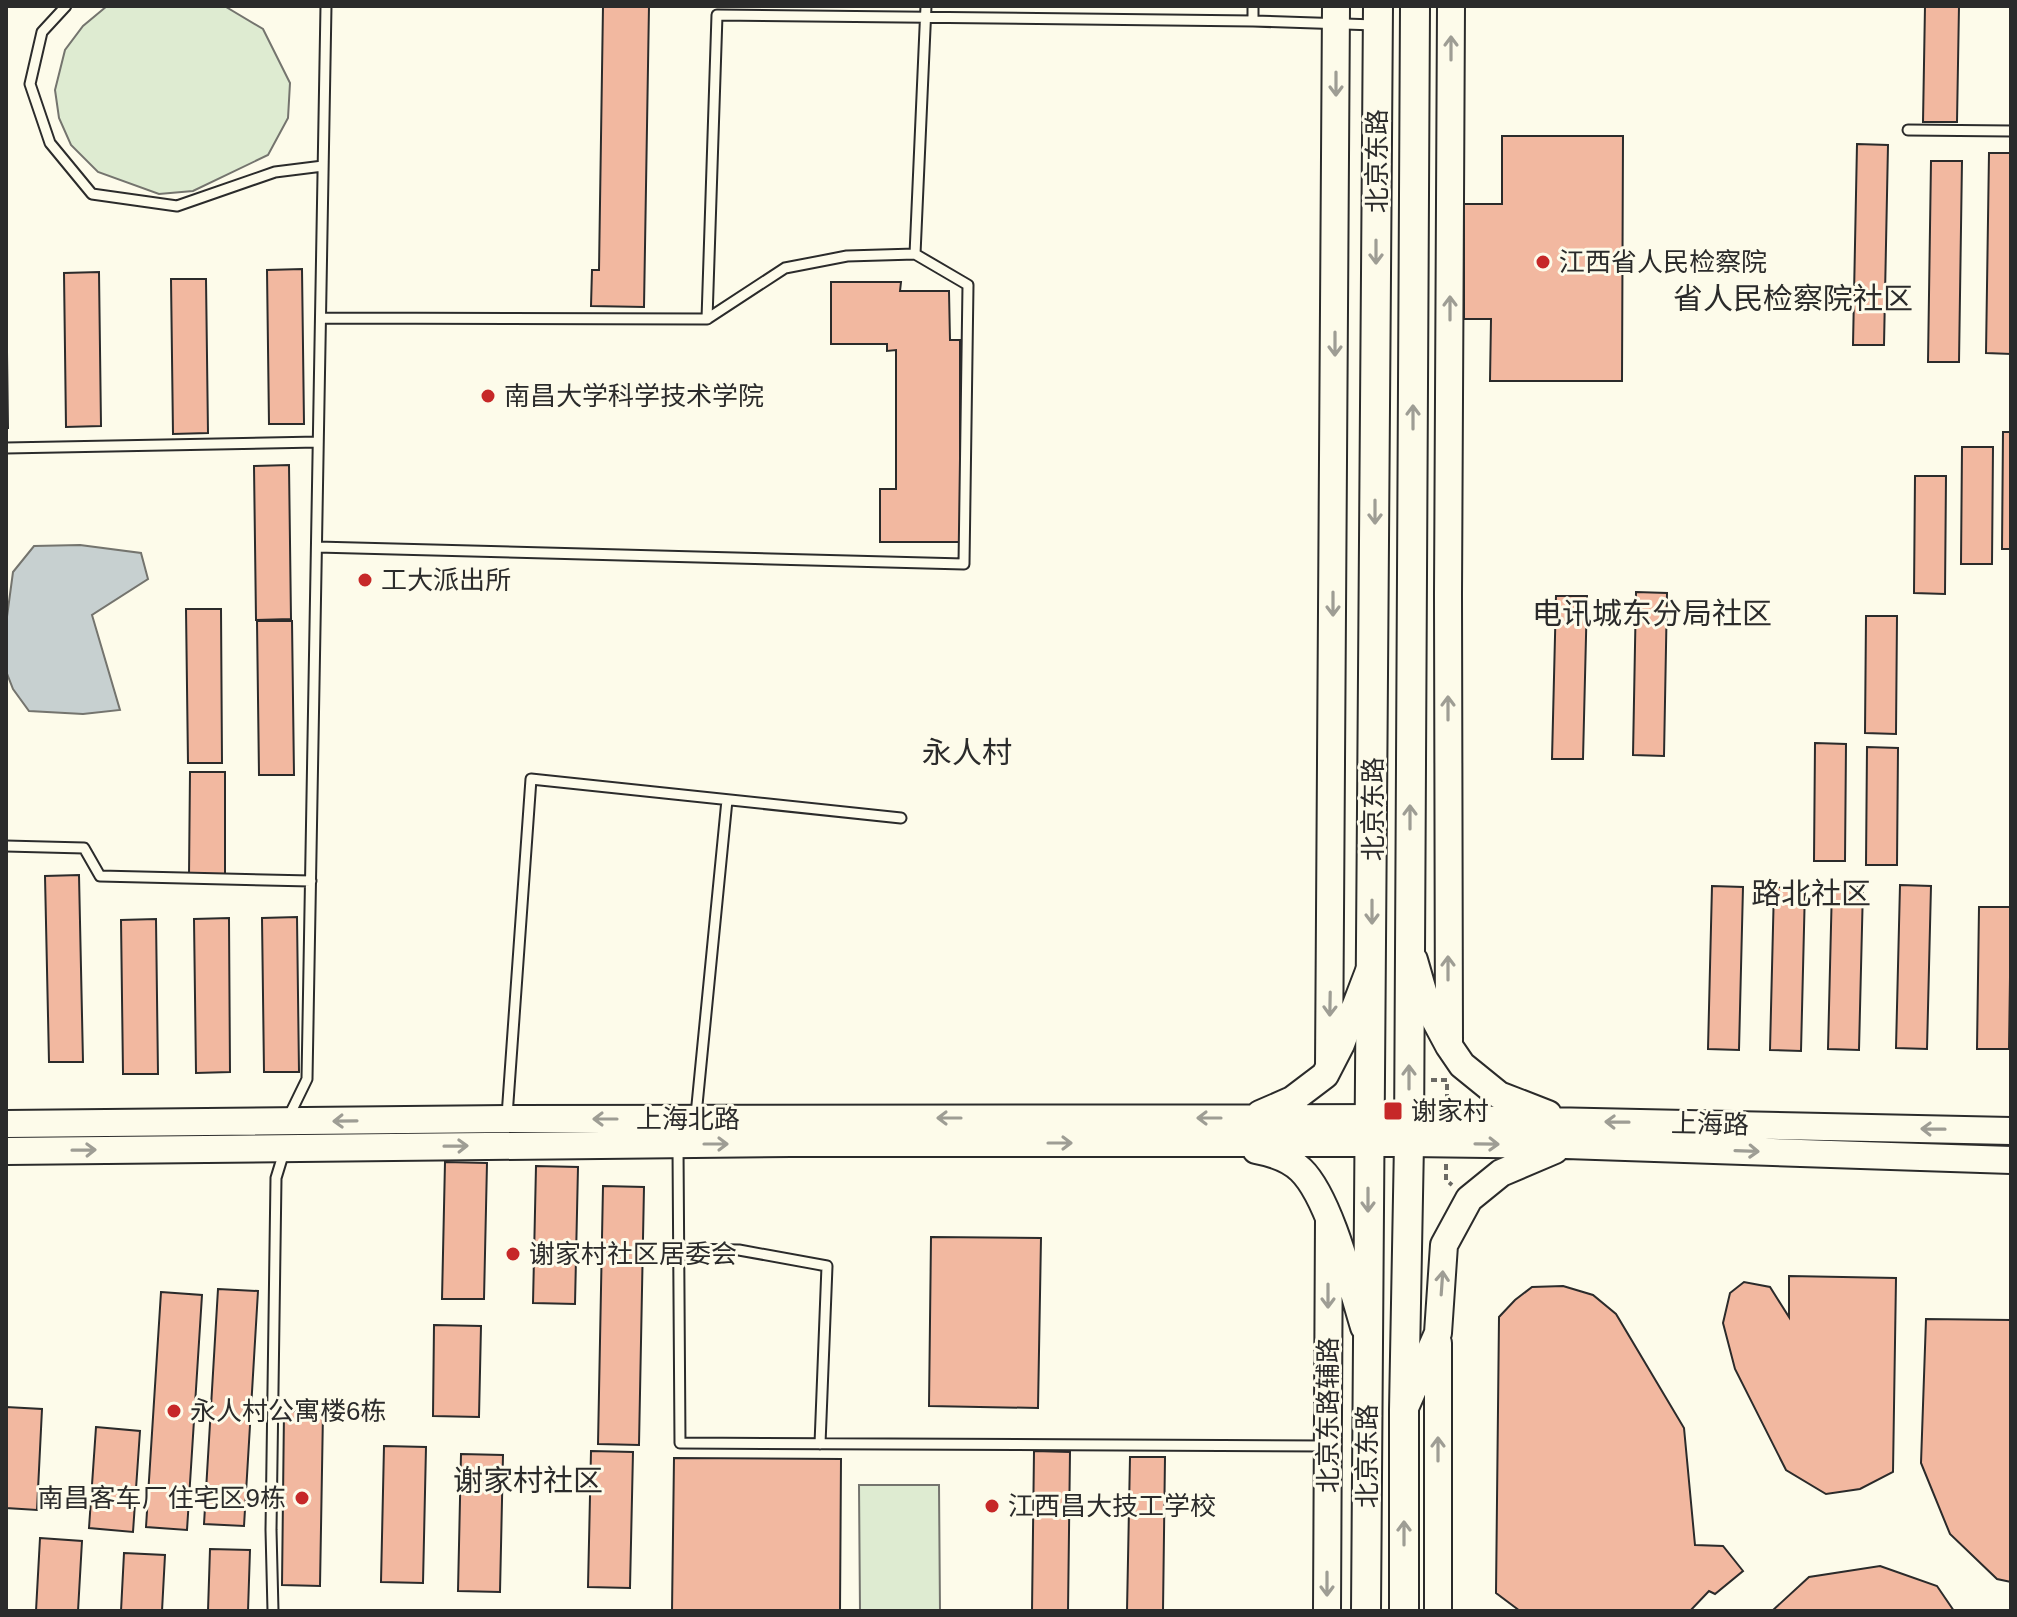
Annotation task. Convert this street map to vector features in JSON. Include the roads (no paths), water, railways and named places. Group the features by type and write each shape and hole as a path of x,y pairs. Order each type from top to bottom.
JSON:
{"main road":[{"name":"北京东路","path":"1404,1611 1415,6"},
{"path":"1449,1046 1451,6"},
{"name":"北京东路","path":"1329,1066 1336,15"},
{"name":"北京东路","path":"1366,1611 1378,16"},
{"path":"1410,944 1427,1005 1462,1065 1499,1095 1566,1133 1501,1173 1469,1199 1444,1245 1438,1333 1438,1611"},
{"path":"1253,1118 1292,1100 1325,1075 1341,1044 1372,964"},
{"name":"上海北路","path":"6,1151 507,1119 1253,1118 1370,1130"},
{"name":"上海北路","path":"6,1124 286,1135 678,1144 1225,1143 1370,1130"},
{"name":"上海路","path":"1370,1130 1566,1133 2011,1131"},
{"name":"上海路","path":"1566,1133 2011,1160"},
{"path":"1225,1143 1276,1154 1300,1169 1311,1183 1329,1218 1367,1338"},
{"name":"北京东路辅路","path":"1327,1611 1329,1218"},
{"path":"1404,1410 1438,1333"}],"lane":[{"path":"66,6 42,32 30,84 50,143 92,194 177,206 275,172 323,166"},
{"path":"273,1611 271,1530 276,1178 286,1135 307,1079 326,6"},
{"path":"915,254 926,6"},
{"path":"1253,6 1253,21"},
{"path":"707,319 717,11 1253,21 1336,15 1378,16"},
{"path":"1908,130 2011,131"},
{"path":"317,547 964,564 968,285 915,254 847,256 785,268 707,319 321,318"},
{"path":"6,448 318,442"},
{"path":"507,1119 531,779 901,818"},
{"path":"695,1119 727,800"},
{"path":"6,846 84,848 100,876 311,881"},
{"path":"678,1144 680,1443 1328,1446"},
{"path":"679,1249 739,1250 827,1266 820,1444"}],"place":[{"name":"江西省人民检察院","path":"1543,262"},
{"name":"南昌大学科学技术学院","path":"488,396"},
{"name":"工大派出所","path":"365,580"},
{"name":"谢家村","path":"1393,1111"},
{"name":"谢家村社区居委会","path":"513,1254"},
{"name":"永人村公寓楼6栋","path":"174,1411"},
{"name":"南昌客车厂住宅区9栋","path":"302,1498"},
{"name":"江西昌大技工学校","path":"992,1506"}],"district":[{"name":"省人民检察院社区","path":"1793,299"},
{"name":"电讯城东分局社区","path":"1652,614"},
{"name":"永人村","path":"967,753"},
{"name":"路北社区","path":"1811,894"},
{"name":"谢家村社区","path":"528,1481"}]}
